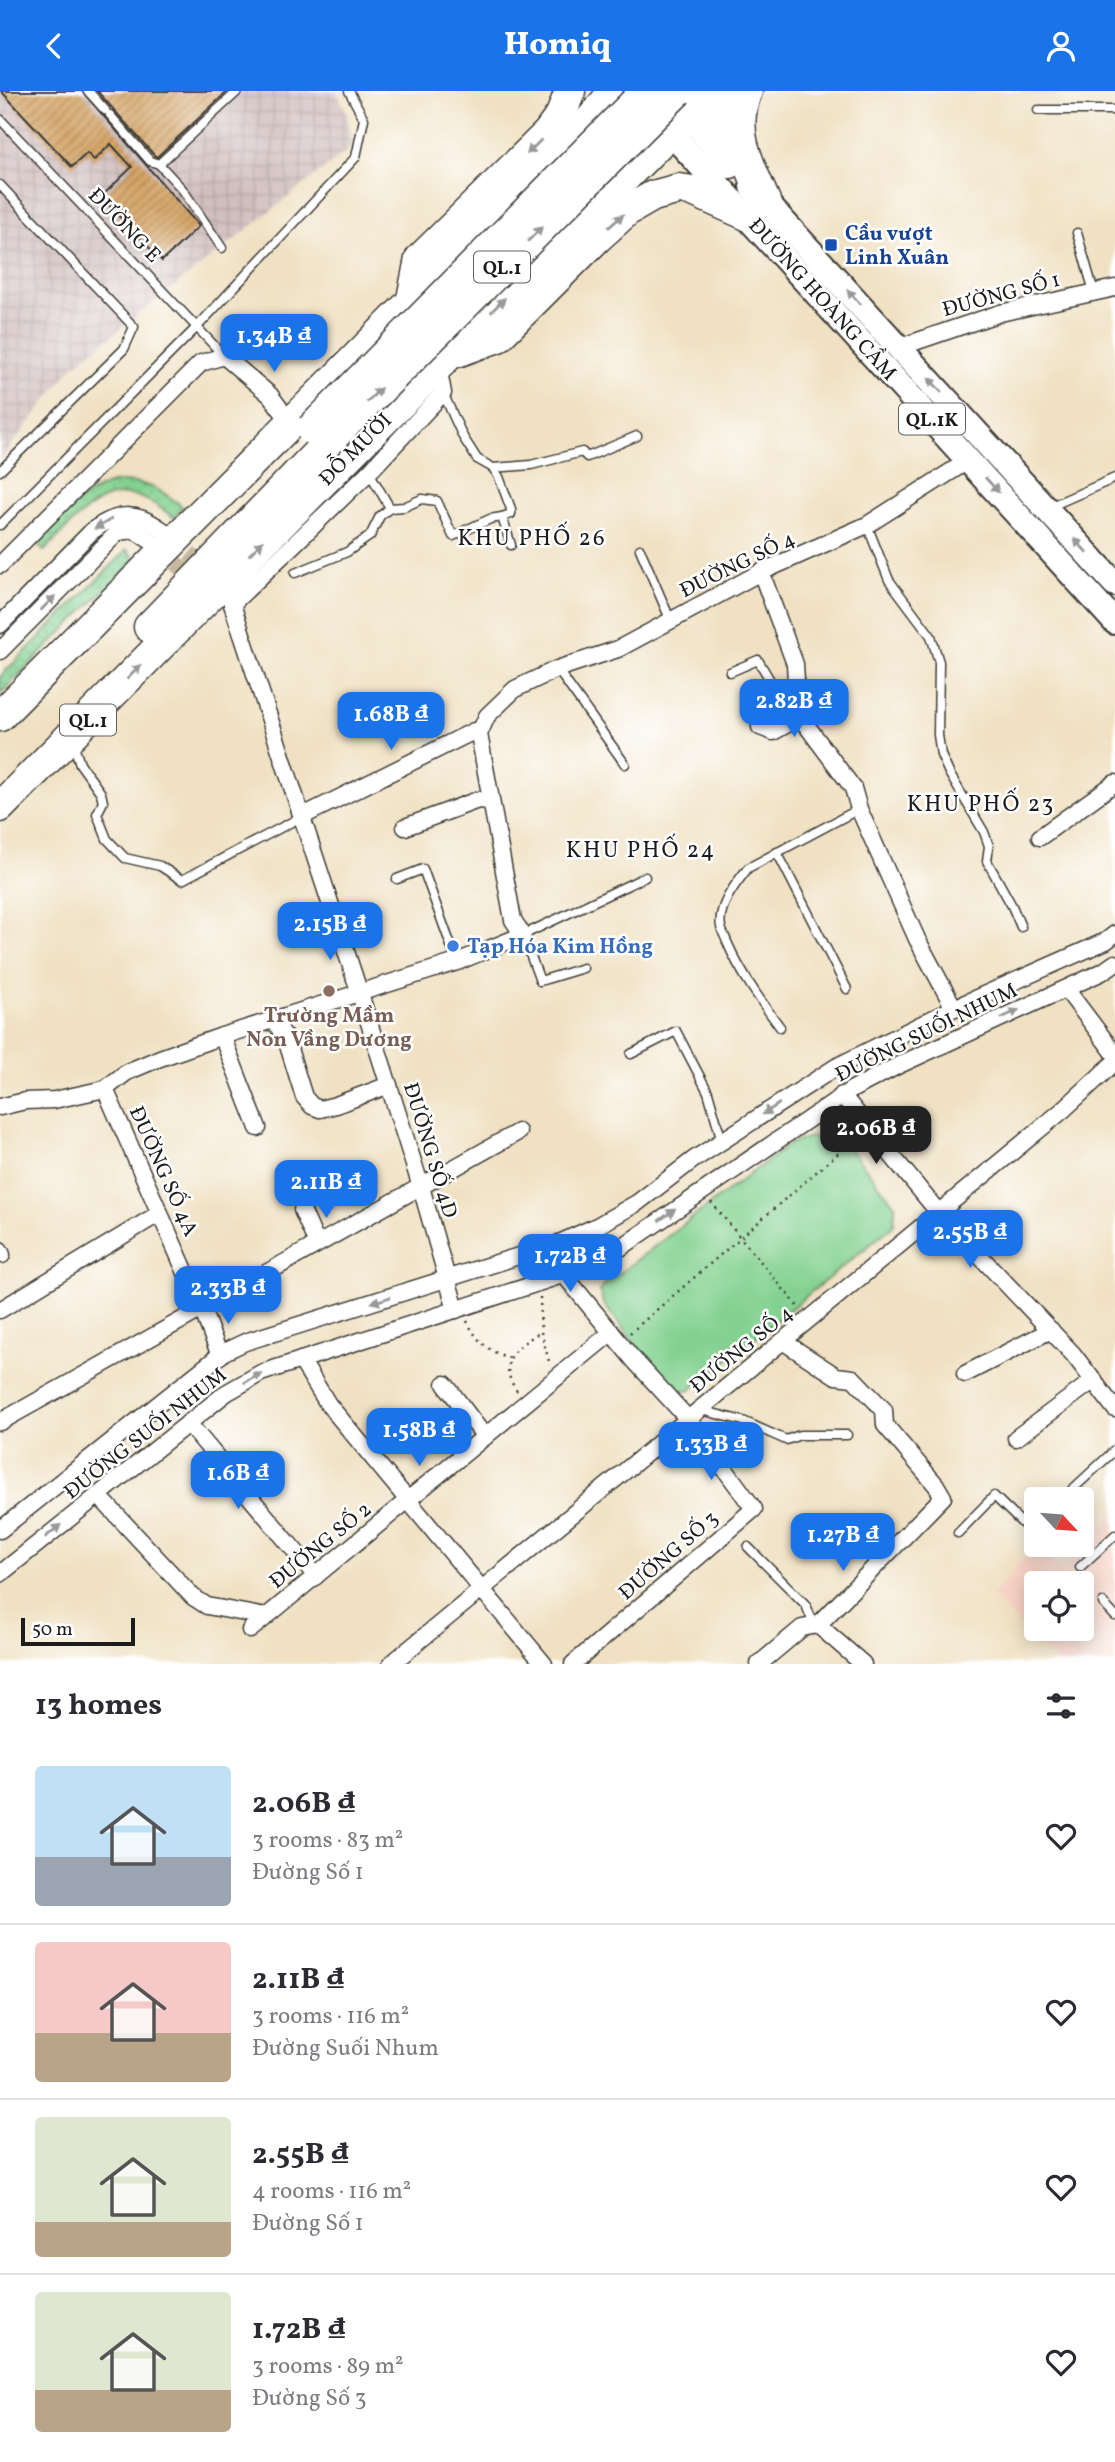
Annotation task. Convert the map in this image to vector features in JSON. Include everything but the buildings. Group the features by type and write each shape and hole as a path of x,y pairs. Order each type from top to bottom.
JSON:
{"highway":[{"path":"412,299 420,259 548,133 561,115 570,91"},
{"path":"581,91 583,129 629,176 722,171 718,118 721,91"},
{"name":"QL.1","path":"0,782 240,516 412,299 583,129 614,91"},
{"path":"627,91 678,113"},
{"name":"QL.1","path":"309,432 646,91"},
{"path":"663,91 678,113"},
{"name":"ĐỖ MƯỜI","path":"0,807 370,433 444,371 629,176 678,113 711,91"},
{"path":"444,371 498,337 605,230 627,211 653,196 679,189 757,209 739,130 741,105 747,91"},
{"name":"QL.1","path":"0,716 309,432 678,113"},
{"path":"240,516 370,433"},
{"name":"QL.1","path":"0,737 240,516"}],"main road":[{"name":"ĐƯỜNG HOÀNG CẦM","path":"678,113 722,171 969,460 1115,622"},
{"name":"ĐƯỜNG HOÀNG CẦM","path":"757,209 900,347 1115,584"}],"street":[{"name":"ĐƯỜNG SỐ 1","path":"900,347 1000,313 1115,288"},
{"path":"0,565 201,363 224,356 309,432"},
{"path":"369,472 444,371"},
{"name":"ĐƯỜNG SỐ 4","path":"479,734 487,716 515,689 556,669 618,649 761,572 867,526 969,460"},
{"name":"ĐƯỜNG SỐ 4D","path":"369,472 227,598 360,993 421,1187 446,1280 459,1309"},
{"path":"0,625 92,531 107,520 122,516 151,521 158,537 134,530 118,532 0,651"},
{"path":"761,572 795,664 799,715 853,788 859,809 917,939 954,1008"},
{"path":"760,727 773,732 799,715"},
{"path":"0,1107 105,1090 127,1072 160,1058 457,962 523,936 513,920 479,734 474,731 301,817"},
{"path":"1040,837 1115,783"},
{"path":"405,827 478,800 491,801"},
{"name":"ĐƯỜNG SUỐI NHUM","path":"0,1530 220,1356 245,1342 557,1244 597,1226 636,1203 722,1141 836,1067 954,1008 1106,941 1115,934"},
{"name":"ĐƯỜNG SUỐI NHUM","path":"0,1574 226,1393 261,1373 565,1276 613,1253 842,1095 900,1065 1102,972 1115,963"},
{"path":"1066,989 1115,1055"},
{"path":"274,1020 286,1039 304,1097 312,1106 320,1109 336,1105 389,1085"},
{"path":"222,1036 258,1128"},
{"name":"ĐƯỜNG SỐ 4","path":"391,1664 784,1342 1063,1110 1115,1062"},
{"name":"ĐƯỜNG SỐ 4A","path":"105,1090 202,1309 220,1356"},
{"path":"842,1095 939,1213 1051,1330 1115,1409"},
{"path":"0,1422 518,1132"},
{"path":"302,1210 317,1244"},
{"path":"0,1310 160,1213"},
{"name":"ĐƯỜNG SỐ 3","path":"565,1276 616,1337 695,1415 754,1509 573,1664"},
{"path":"965,1374 1051,1330"},
{"name":"ĐƯỜNG SỐ 2","path":"250,1630 558,1377 616,1337"},
{"path":"765,1662 802,1628 816,1625 943,1497 885,1425 884,1410 853,1378 836,1376 784,1342"},
{"path":"301,1360 328,1404 544,1664"},
{"path":"1016,1438 1094,1380"},
{"path":"445,1384 485,1437"},
{"path":"188,1423 317,1576"},
{"path":"98,1495 193,1597 207,1606 266,1617"},
{"path":"816,1625 863,1664"}],"lane":[{"path":"88,91 150,161 159,164 189,199 222,247"},
{"path":"159,164 238,91"},
{"path":"0,525 198,326 356,157 364,119 349,91"},
{"path":"1038,110 1115,110"},
{"name":"ĐƯỜNG E","path":"0,119 224,356"},
{"path":"0,185 134,327 124,349 0,471"},
{"path":"1077,233 1094,292"},
{"path":"295,573 347,552 370,536 380,516 390,508 404,507 422,499 437,501 453,536 490,519 511,513 499,477 493,468 477,459 463,437 444,371"},
{"path":"493,468 531,465 582,452 587,457 638,436"},
{"path":"369,472 390,508"},
{"path":"1047,509 1115,478"},
{"path":"502,517 511,545"},
{"path":"867,526 889,580 931,636 939,662 937,713 941,755 984,832 989,846 987,862 1021,927"},
{"path":"640,549 670,619"},
{"path":"730,673 758,660 777,692 799,715"},
{"path":"556,669 625,764"},
{"path":"71,737 80,764 101,793 103,802 97,814 107,839 125,858 160,866 182,880 301,817"},
{"path":"780,1027 747,983 720,926 724,907 748,868 859,809"},
{"path":"778,852 847,989"},
{"path":"397,880 423,869 457,962"},
{"path":"583,968 540,981 523,936 645,877"},
{"path":"631,1054 676,1031 708,1092 722,1141"},
{"path":"695,1415 743,1421 786,1440 800,1435 847,1435"},
{"path":"1075,1487 1115,1450"},
{"path":"958,1533 994,1496 1024,1525"},
{"path":"1080,1567 1115,1535"},
{"path":"748,1547 806,1605 816,1625"},
{"path":"1103,1603 1115,1616"}],"path":[{"path":"616,1337 740,1238 868,1127"},
{"path":"703,1192 809,1321"},
{"path":"540,1283 541,1332 548,1362 558,1377"},
{"path":"459,1309 481,1344 494,1353 509,1358"},
{"path":"527,1402 512,1383 508,1369 509,1358 523,1342 541,1332"}],"shaded area":[{"path":"0,91 336,91 347,114 352,147 74,365 0,460"},
{"path":"1112,1519 1115,1522 1115,1664 1058,1664 1035,1641 1094,1641 1094,1571 1024,1571 1024,1629 991,1596 1025,1557 1050,1557 1061,1568 1072,1557 1094,1557 1094,1536"}],"green space":[{"path":"116,482 152,487 183,507 174,518 153,503 135,496 118,495 88,508 44,551 36,543 82,499"},
{"path":"127,550 136,559 0,694 0,677"},
{"path":"830,1136 843,1140 895,1205 894,1225 689,1391 671,1390 603,1303 600,1291 604,1285 791,1143 810,1137"}],"tunnel":[{"path":"171,538 210,571"},
{"path":"158,547 199,584"}],"place":[{"name":"Cầu vượt Linh Xuân","path":"831,245"},
{"name":"Tạp Hóa Kim Hồng","path":"453,946"},
{"name":"Trường Mầm Non Vầng Dương","path":"329,991"}],"district":[{"name":"KHU PHỐ 26","path":"532,537"},
{"name":"KHU PHỐ 23","path":"981,803"},
{"name":"KHU PHỐ 24","path":"641,849"}]}
